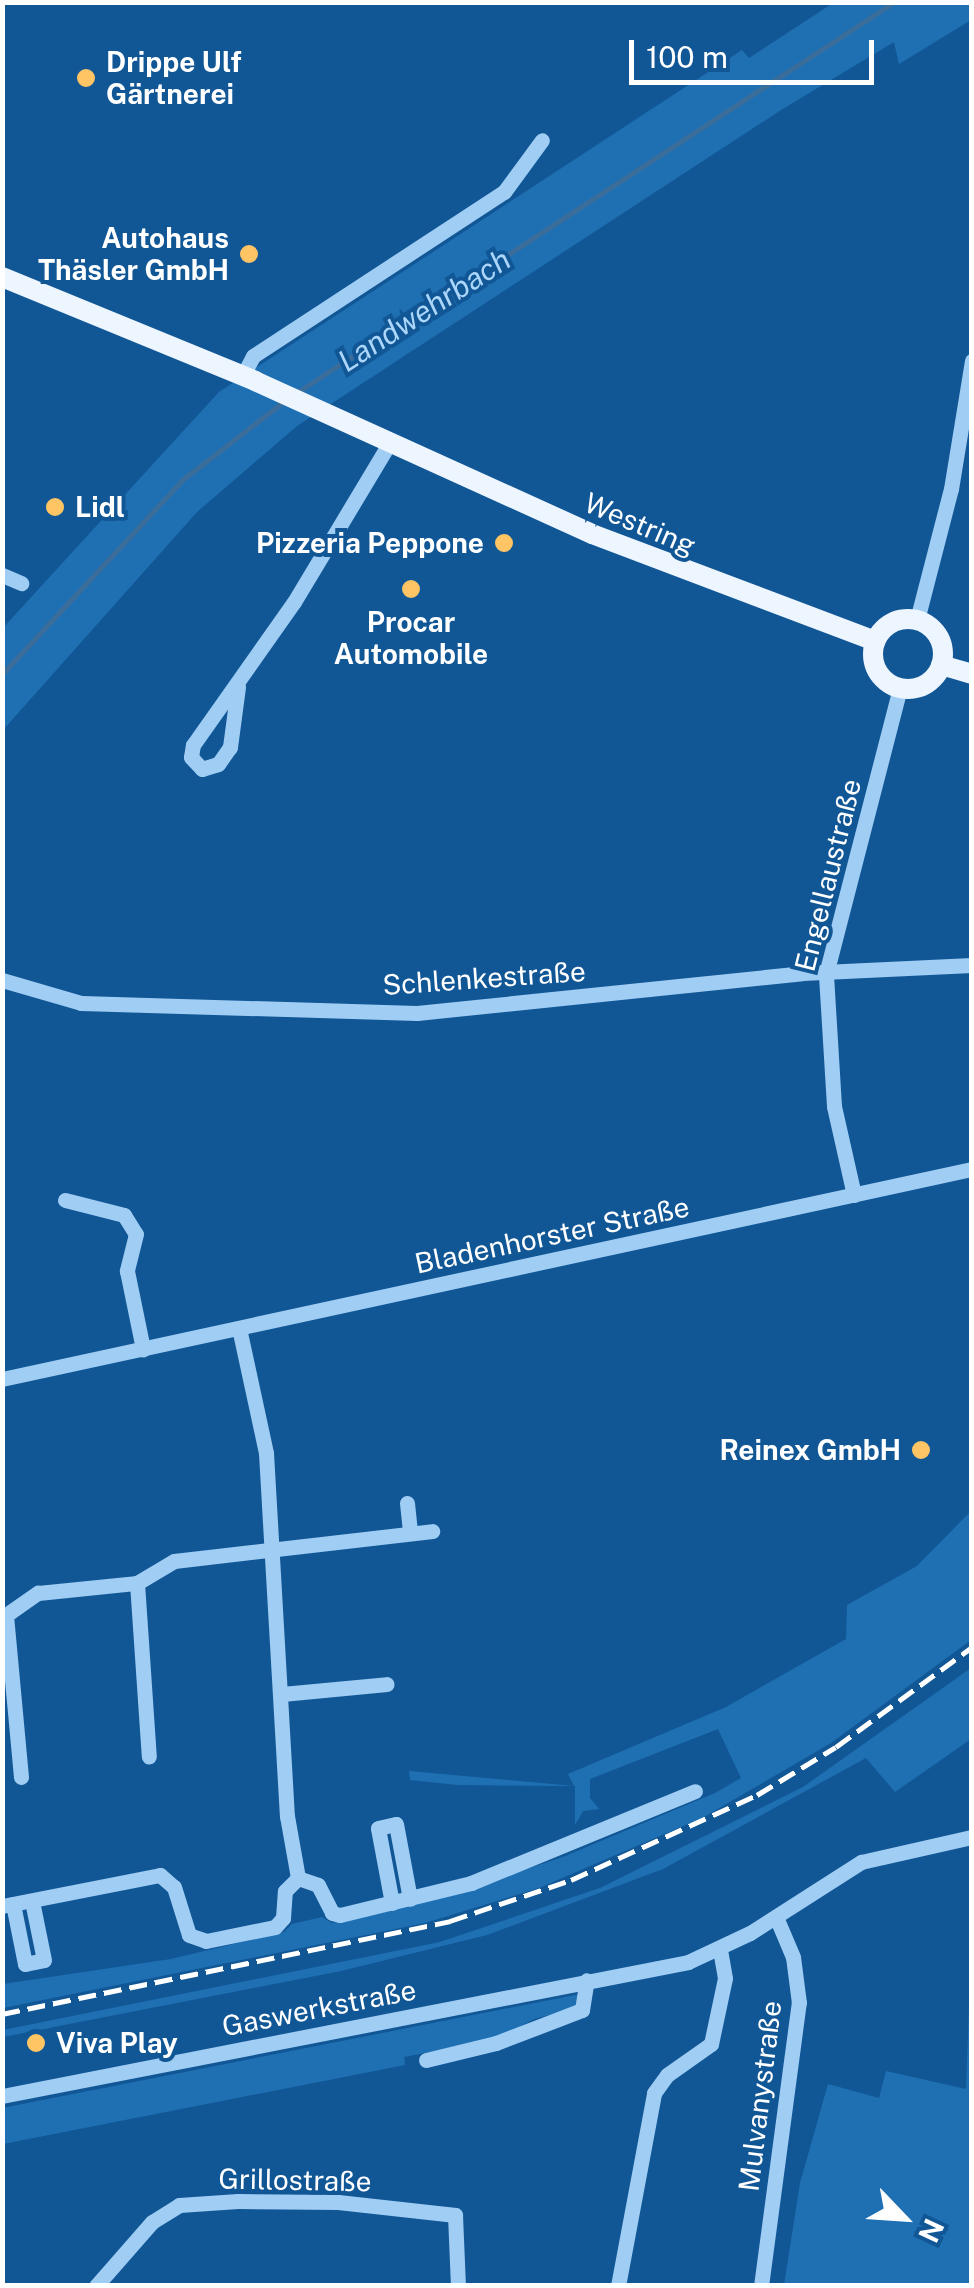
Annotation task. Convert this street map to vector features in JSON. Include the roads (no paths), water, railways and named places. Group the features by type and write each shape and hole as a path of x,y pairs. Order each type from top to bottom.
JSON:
{"main road":[{"name":"Westring","path":"2,277 249,378 672,567 875,641"},
{"path":"917,620 940,642 941,665 920,686 900,688 876,668 875,641 889,624 917,620"},
{"path":"941,665 972,674"}],"street":[{"path":"249,378 253,356 504,192 542,140"},
{"path":"917,620 951,490 972,360"},
{"path":"238,687 230,747 218,764 202,769 191,748 238,687 390,442"},
{"path":"2,575 21,583"},
{"name":"Engellaustraße","path":"854,1195 834,1106 826,974 900,688"},
{"name":"Schlenkestraße","path":"2,980 80,1003 417,1013 972,964"},
{"name":"Bladenhorster Straße","path":"2,1379 972,1169"},
{"path":"65,1200 124,1215 136,1234 127,1271 143,1349"},
{"path":"239,1328 266,1453 287,1816 298,1878"},
{"path":"408,1503 410,1533"},
{"path":"21,1777 4,1615 38,1592 136,1583 174,1561 432,1531"},
{"path":"136,1583 149,1757"},
{"path":"282,1694 387,1684"},
{"path":"298,1878 318,1885 332,1912 392,1903 552,1854 696,1791"},
{"path":"392,1903 378,1828 396,1824 410,1899"},
{"name":"Gaswerkstraße","path":"2,2096 587,1980 720,1949 862,1862 972,1837"},
{"path":"32,1901 44,1960 25,1964 8,1905 160,1875 174,1887 189,1935 206,1941 275,1927 283,1918 285,1890 298,1878"},
{"name":"Mulvanystraße","path":"761,2286 799,2003 793,1957 776,1917"},
{"path":"618,2286 654,2094 667,2075 711,2044 725,1978 720,1949"},
{"path":"426,2060 496,2044 582,2010 587,1980"},
{"name":"Grillostraße","path":"96,2286 133,2238 179,2206 257,2201 455,2215 458,2286"}],"waterway":[{"name":"Landwehrbach","path":"296,393 894,2"},
{"name":"Landwehrbach","path":"2,674 182,480 283,402"}],"railway":[{"path":"2,2014 450,1921 571,1880 757,1795 836,1747 972,1647"}],"place":[{"name":"Drippe Ulf Gärtnerei","path":"86,78"},
{"name":"Autohaus Thäsler GmbH","path":"249,254"},
{"name":"Lidl","path":"55,507"},
{"name":"Pizzeria Peppone","path":"504,543"},
{"name":"Procar Automobile","path":"411,589"},
{"name":"Reinex GmbH","path":"921,1450"},
{"name":"Viva Play","path":"36,2043"}]}
